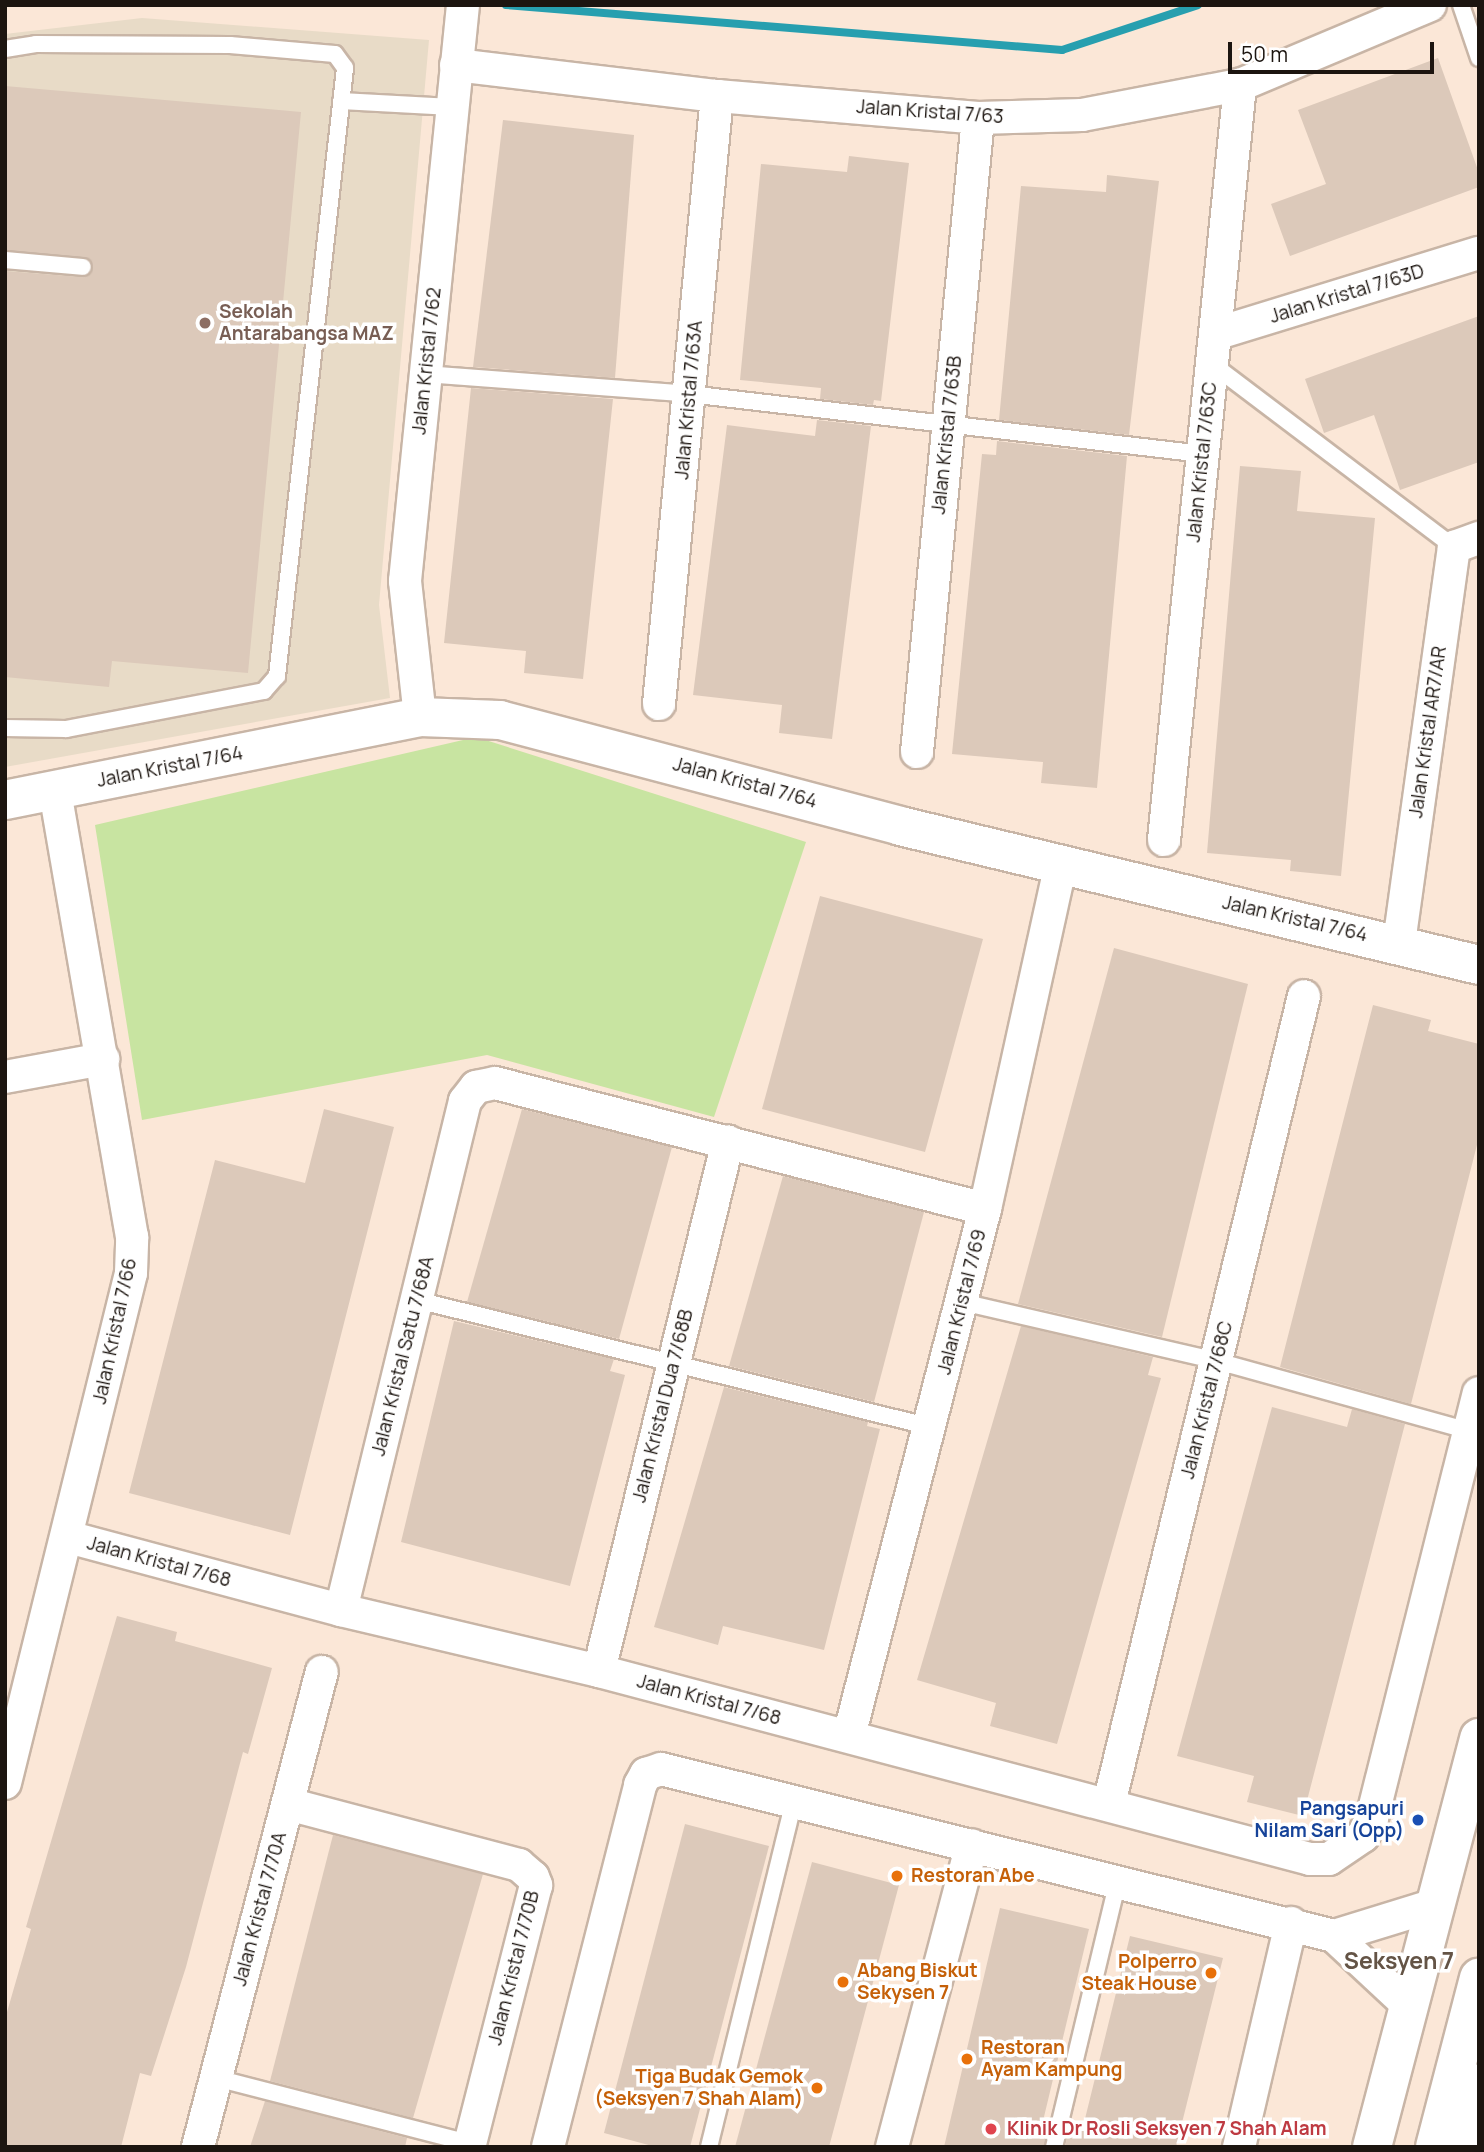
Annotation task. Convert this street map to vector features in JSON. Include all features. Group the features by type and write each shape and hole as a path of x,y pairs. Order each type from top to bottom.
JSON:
{"street":[{"name":"Jalan Kristal 7/63","path":"456,65 718,96 978,118 1082,115 1240,85 1430,5"},
{"name":"Jalan Kristal 7/62","path":"420,717 405,581 462,19"},
{"name":"Jalan Kristal 7/63C","path":"1164,840 1240,85"},
{"name":"Jalan Kristal 7/63A","path":"659,704 718,96"},
{"name":"Jalan Kristal 7/63B","path":"917,751 978,118"},
{"name":"Jalan Kristal 7/63D","path":"1214,349 1479,253"},
{"name":"Jalan Kristal AR7/AR","path":"1399,943 1466,542"},
{"name":"Jalan Kristal 7/64","path":"5,800 420,717 500,720 1061,864 1399,943 1479,965"},
{"name":"Jalan Kristal 7/66","path":"6,1774 68,1537 131,1273 132,1237 55,790"},
{"name":"Jalan Kristal 7/69","path":"849,1736 931,1427 985,1209 1061,864"},
{"name":"Jalan Kristal 7/68C","path":"1109,1804 1304,996"},
{"path":"5,1077 103,1059"},
{"name":"Jalan Kristal Satu 7/68A","path":"341,1610 465,1101 476,1087 495,1083 728,1141"},
{"path":"728,1141 985,1209"},
{"name":"Jalan Kristal Dua 7/68B","path":"599,1671 728,1141"},
{"path":"1469,1431 1479,1393"},
{"name":"Jalan Kristal 7/68","path":"68,1537 341,1610 599,1671 849,1736 1310,1860 1329,1858 1348,1850 1373,1818 1469,1431"},
{"name":"Jalan Kristal 7/70A","path":"198,2147 322,1672"},
{"path":"1372,2147 1479,1738"},
{"path":"553,2146 646,1774 661,1769 1118,1880 1334,1936 1408,2004"},
{"name":"Jalan Kristal 7/70B","path":"288,1804 519,1866 533,1877 536,1885 469,2145"},
{"path":"892,2147 972,1845"},
{"path":"1334,1936 1435,1905"},
{"path":"1239,2147 1291,1923"},
{"path":"1436,2147 1479,1978"},
{"path":"1463,2040 1463,2106 1475,2147"}],"lane":[{"path":"1461,5 1479,58"},
{"path":"5,49 36,44 172,42 327,52 340,57 345,68 277,676 264,691 79,727 5,728"},
{"path":"341,101 452,107"},
{"path":"5,260 83,267"},
{"path":"1214,349 1466,542"},
{"path":"426,374 689,394 1203,454"},
{"path":"417,1300 931,1427"},
{"path":"962,1302 1217,1361 1469,1431"},
{"path":"709,2147 794,1801"},
{"path":"1054,2147 1118,1880"},
{"path":"216,2078 469,2145"}],"shaded area":[{"name":"Sekolah Antarabangsa MAZ","path":"142,18 429,40 379,605 390,698 5,767 5,34"}],"green space":[{"path":"476,737 806,842 714,1117 487,1055 142,1120 95,825"}],"building":[{"path":"1438,58 1479,173 1479,187 1290,256 1271,204 1326,184 1298,110"},
{"path":"5,86 301,112 248,673 112,661 109,687 5,677 5,271 82,277 93,267 84,257 5,250"},
{"path":"503,120 634,135 615,378 473,367"},
{"path":"849,156 909,163 881,401 874,400 873,405 820,399 821,388 740,380 761,164 847,172"},
{"path":"1107,175 1159,181 1129,435 999,420 1021,186 1106,192"},
{"path":"1479,316 1479,462 1400,490 1374,415 1324,433 1305,379"},
{"path":"471,388 613,399 583,679 524,673 526,651 444,643"},
{"path":"817,420 871,426 832,739 779,733 782,705 693,695 727,425 815,436"},
{"path":"997,441 1127,456 1097,788 1041,783 1043,762 952,754 982,454 996,455"},
{"path":"1240,466 1301,471 1297,511 1375,518 1341,876 1290,871 1291,860 1207,853"},
{"path":"820,896 983,939 925,1152 762,1109"},
{"path":"1114,948 1248,984 1162,1337 1018,1304"},
{"path":"1373,1005 1431,1020 1428,1031 1479,1044 1479,1137 1411,1404 1280,1367"},
{"path":"324,1109 394,1127 290,1535 129,1493 215,1160 305,1183"},
{"path":"522,1109 672,1147 619,1339 467,1302"},
{"path":"783,1176 924,1212 874,1402 729,1366"},
{"path":"454,1321 614,1359 610,1371 625,1375 570,1586 401,1542"},
{"path":"1021,1326 1153,1357 1148,1375 1161,1378 1057,1744 990,1726 996,1703 917,1680"},
{"path":"724,1387 868,1422 867,1426 880,1429 824,1650 723,1626 718,1645 654,1627"},
{"path":"1272,1407 1347,1427 1352,1409 1405,1424 1303,1816 1247,1802 1254,1776 1177,1756"},
{"path":"117,1616 177,1632 175,1641 272,1668 248,1754 243,1752 186,1967 151,2076 140,2073 121,2147 5,2147 5,2019 31,1929 26,1927"},
{"path":"685,1824 769,1846 690,2147 656,2147 604,2133"},
{"path":"333,1835 483,1874 413,2118 270,2081"},
{"path":"812,1862 899,1885 829,2147 735,2147"},
{"path":"1000,1908 1089,1929 1043,2121 1049,2123 1044,2147 944,2147"},
{"path":"1130,1936 1223,1958 1176,2147 1065,2147 1069,2128 1082,2131"},
{"path":"265,2101 407,2138 405,2147 250,2147"}],"waterway":[{"path":"506,5 1062,50 1198,5"}],"place":[{"name":"Sekolah Antarabangsa MAZ","path":"205,323"},
{"name":"Pangsapuri Nilam Sari (Opp)","path":"1418,1820"},
{"name":"Restoran Abe","path":"897,1876"},
{"name":"Polperro Steak House","path":"1211,1973"},
{"name":"Abang Biskut Sekysen 7","path":"843,1982"},
{"name":"Restoran Ayam Kampung","path":"967,2059"},
{"name":"Tiga Budak Gemok (Seksyen 7 Shah Alam)","path":"817,2088"},
{"name":"Klinik Dr Rosli Seksyen 7 Shah Alam","path":"991,2129"}],"district":[{"name":"Seksyen 7","path":"1399,1960"}]}
